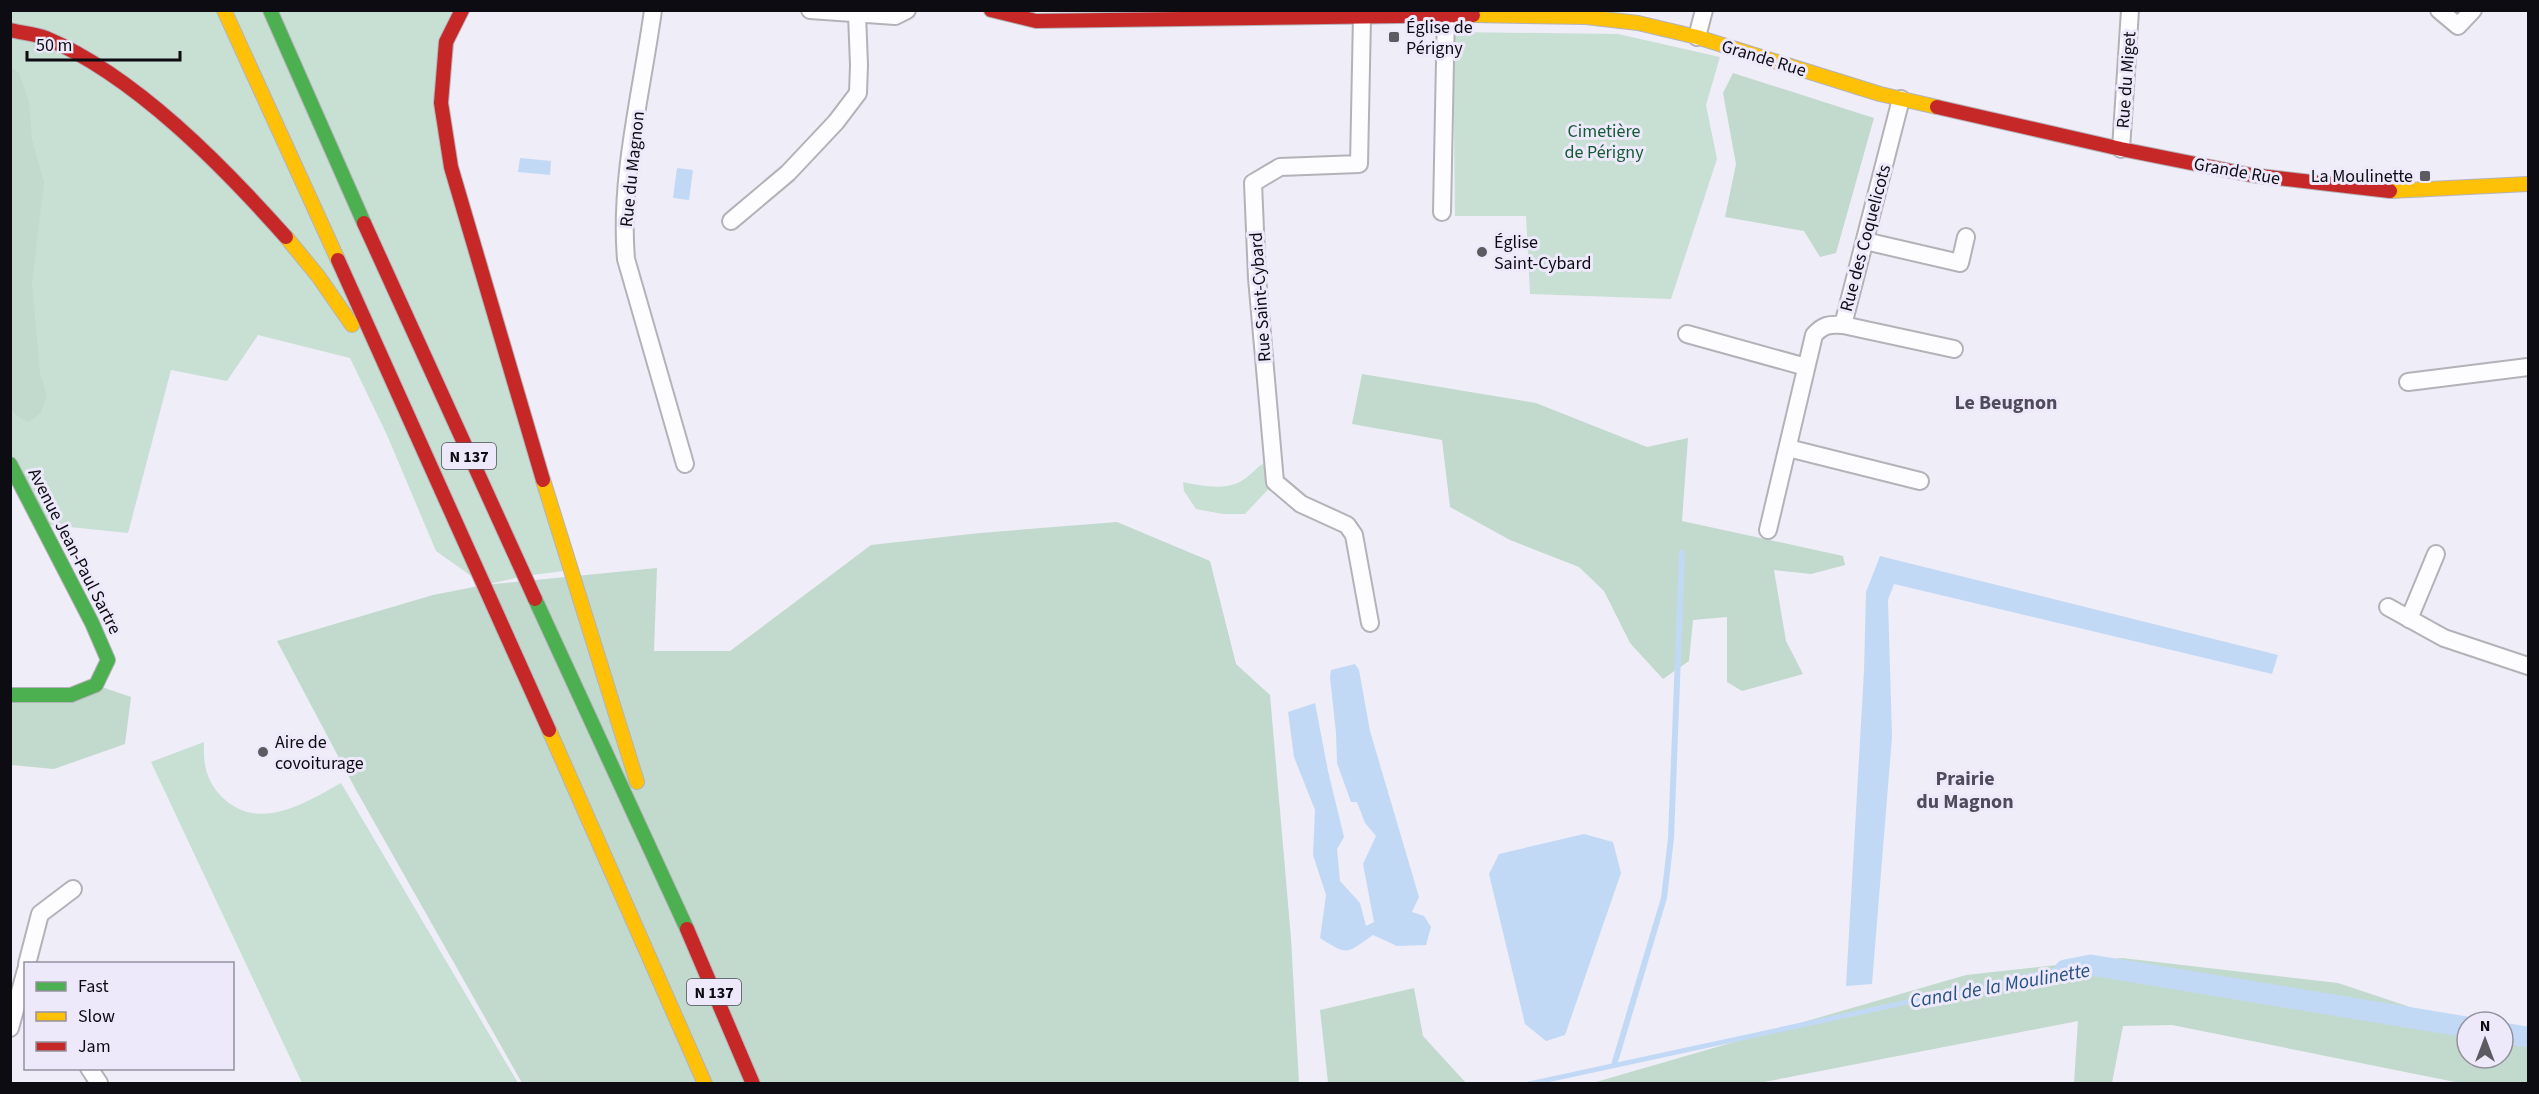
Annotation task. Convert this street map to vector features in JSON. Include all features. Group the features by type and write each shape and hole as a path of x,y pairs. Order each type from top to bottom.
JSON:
{"main road":[{"name":"N 137","path":"224,10 412,422 705,1083"},
{"name":"N 137","path":"270,10 419,347 674,900 753,1083"},
{"name":"N 137","path":"462,10 446,42 441,103 451,167 563,547 674,900"},
{"name":"Grande Rue","path":"991,10 1035,21 1362,17 1446,13 1586,17 1638,23 1697,38 1901,99 2121,149 2251,175 2398,192 2529,184"},
{"path":"10,30 36,34 91,61 155,108 197,146 295,248 358,333 412,422"},
{"name":"Avenue Jean-Paul Sartre","path":"10,464 108,660 104,674 96,685 89,689 71,695 10,695"}],"street":[{"name":"Rue du Magnon","path":"653,10 628,183 624,229 626,259 685,464"},
{"path":"810,10 895,16 907,10"},
{"path":"1697,38 1704,10"},
{"name":"Rue du Miget","path":"2121,149 2130,10"},
{"path":"2439,10 2458,26 2473,10"},
{"path":"1442,212 1446,13"},
{"path":"730,221 788,173 836,122 858,93 857,14"},
{"name":"Rue Saint-Cybard","path":"1362,17 1359,164 1280,166 1253,183 1257,278 1275,482 1301,504 1347,525 1354,535 1370,623"},
{"name":"Rue des Coquelicots","path":"1768,530 1814,335 1829,324 1843,325 1901,99"},
{"path":"1865,241 1960,263 1966,237"},
{"path":"1843,325 1954,349"},
{"path":"1687,334 1806,367"},
{"path":"2408,382 2529,367"},
{"path":"1788,448 1920,482"},
{"path":"2409,619 2436,554"},
{"path":"2388,607 2444,638 2529,666"},
{"path":"27,962 40,914 73,889"},
{"path":"10,1030 24,978"},
{"path":"90,1070 99,1083"}],"green space":[{"path":"10,11 462,11 441,103 571,570 525,576 484,585 436,551 387,435 350,358 258,335 227,381 171,370 128,533 50,525 11,453"},
{"name":"Cimetière de Périgny","path":"1453,32 1618,34 1720,57 1706,105 1717,159 1671,299 1530,294 1526,216 1455,216"},
{"path":"11,67 19,73 29,101 32,139 44,183 32,283 40,373 47,396 41,413 29,422 11,410"},
{"path":"1733,73 1874,118 1836,253 1820,257 1804,231 1725,217 1736,164 1723,93"},
{"path":"1362,374 1536,403 1647,447 1688,438 1682,521 1843,556 1845,565 1811,574 1774,570 1786,641 1803,674 1742,691 1727,682 1727,617 1693,620 1689,661 1663,679 1630,643 1604,591 1579,567 1510,540 1450,507 1442,440 1352,424"},
{"path":"1273,460 1275,482 1245,514 1223,514 1196,509 1184,491 1183,482 1215,487 1231,485"},
{"path":"1117,522 1210,561 1236,664 1270,695 1291,938 1299,1083 522,1083 356,790 277,641 433,595 484,585 657,568 654,651 730,651 871,545 980,533"},
{"path":"96,685 131,697 125,744 54,769 11,765 10,695"},
{"path":"204,742 205,765 212,785 236,808 251,813 266,814 297,806 341,783 518,1083 302,1083 151,762"},
{"path":"2122,958 2338,983 2455,1022 2455,1070 2515,1070 2515,1042 2528,1046 2528,1083 2465,1084 2172,1025 2123,1026 2112,1083 2074,1083 2078,1021 1759,1083 1589,1084 1966,975"},
{"path":"1414,988 1423,1036 1466,1083 1328,1083 1320,1010"}],"water":[{"path":"520,158 551,161 550,175 518,172"},
{"path":"677,168 693,170 689,200 673,198"},
{"path":"1880,556 2278,655 2272,674 1894,584 1888,600 1892,737 1872,984 1846,986 1864,671 1866,592"},
{"path":"1355,664 1359,670 1370,731 1419,897 1412,912 1424,916 1431,927 1426,945 1397,946 1373,935 1352,949 1342,950 1320,938 1326,895 1313,855 1315,810 1294,757 1288,712 1315,703 1344,837 1337,849 1340,881 1360,903 1366,926 1374,922 1363,864 1376,836 1365,823 1357,802 1351,802 1337,763 1330,677 1331,670"},
{"path":"1584,834 1613,842 1621,873 1565,1035 1546,1041 1525,1024 1489,874 1499,854"},
{"path":"2090,960 2455,1018 2455,1025 2091,965 1545,1083 1522,1083"}],"waterway":[{"path":"1614,1065 1664,898 1671,838 1682,553"},
{"name":"Canal de la Moulinette","path":"2065,970 2091,965 2455,1025"},
{"name":"Canal de la Moulinette","path":"2515,1035 2528,1037"}],"traffic: fast":[{"path":"270,10 364,223"},
{"path":"10,464 92,623 108,660 96,685 71,695 10,695"},
{"path":"535,599 687,929"}],"traffic: slow":[{"path":"224,10 338,260"},
{"path":"1473,15 1586,17 1638,23 1697,37 1880,94 1937,107"},
{"path":"2390,191 2528,184"},
{"path":"286,237 318,276 352,325"},
{"path":"543,480 637,782"},
{"path":"549,730 705,1084"}],"traffic: jam":[{"path":"462,10 446,42 441,103 451,167 543,480"},
{"path":"991,10 1036,21 1473,15"},
{"path":"10,30 46,38 112,75 144,99 205,152 286,237"},
{"path":"1937,107 2121,149 2251,175 2390,191"},
{"path":"364,223 535,599"},
{"path":"338,260 549,730"},
{"path":"687,929 753,1084"}],"place":[{"name":"Église de Périgny","path":"1394,37"},
{"name":"La Moulinette","path":"2425,176"},
{"name":"Église Saint-Cybard","path":"1482,252"},
{"name":"Aire de covoiturage","path":"263,752"}],"district":[{"name":"Le Beugnon","path":"2006,402"},
{"name":"Prairie du Magnon","path":"1965,790"}]}
